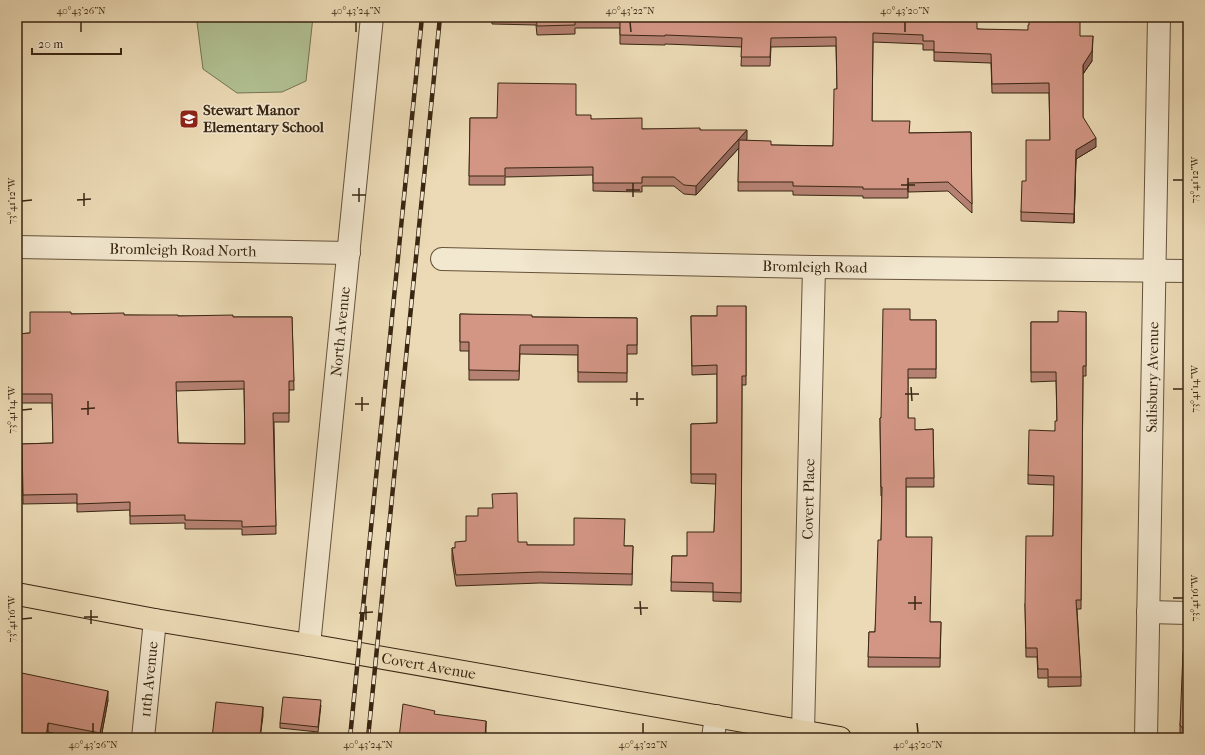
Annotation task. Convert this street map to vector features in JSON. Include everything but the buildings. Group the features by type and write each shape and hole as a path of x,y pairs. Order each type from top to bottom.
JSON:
{"main road":[{"name":"Covert Avenue","path":"17,594 155,620 309,645 840,738"}],"street":[{"name":"North Avenue","path":"309,645 372,17"},
{"name":"Salisbury Avenue","path":"1146,738 1159,17"},
{"name":"Bromleigh Road North","path":"17,247 349,253"},
{"name":"Bromleigh Road","path":"442,259 814,267 1188,271"},
{"name":"Covert Place","path":"803,732 814,267"},
{"path":"1148,612 1188,613"},
{"name":"11th Avenue","path":"143,738 155,620"},
{"path":"713,738 716,716"}],"green space":[{"path":"199,17 313,17 306,81 282,92 237,93 203,69 197,22"}],"railway":[{"path":"350,738 422,17"},
{"path":"368,738 440,17"}],"place":[{"name":"Stewart Manor Elementary School","path":"189,119"}]}
